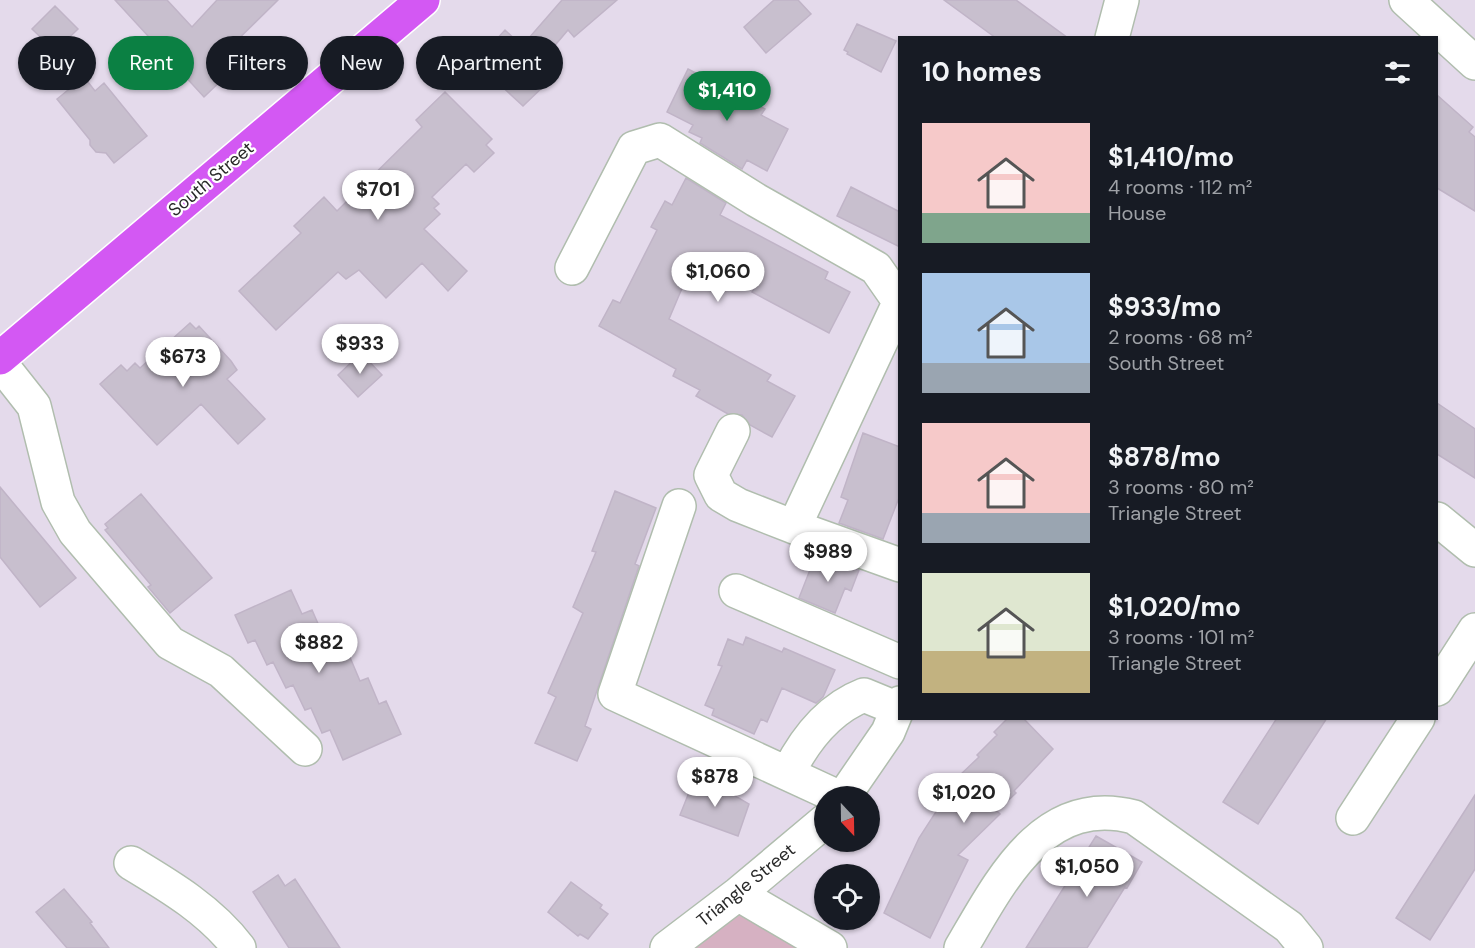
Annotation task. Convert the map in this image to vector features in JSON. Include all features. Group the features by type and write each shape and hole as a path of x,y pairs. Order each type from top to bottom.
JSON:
{"main road":[{"name":"South Street","path":"0,358 423,0"}],"street":[{"path":"1113,36 1122,0"},
{"path":"1406,0 1475,63"},
{"path":"572,268 634,148 660,140 756,200 876,268 898,300"},
{"path":"794,526 898,303"},
{"path":"0,363 34,406 58,502 75,532 170,644 221,671 305,749"},
{"path":"733,431 711,475 721,495 738,505 898,564"},
{"path":"679,506 615,694 815,786"},
{"path":"1438,520 1475,550"},
{"path":"736,591 898,661"},
{"path":"1438,687 1475,630"},
{"path":"788,773 807,739 830,716 855,699 864,695 898,706"},
{"path":"851,786 888,732 898,708"},
{"path":"1353,818 1417,720"},
{"path":"961,948 1000,883 1043,833 1064,820 1090,812 1116,812 1134,817 1289,927 1306,948"},
{"name":"Triangle Street","path":"667,948 738,894 814,830"},
{"path":"131,863 171,887 205,912 239,948"},
{"path":"738,894 830,948"}],"shaded area":[{"path":"747,899 816,948 686,948"}],"building":[{"path":"115,0 167,0 192,27 217,0 278,0 241,36 206,36 206,90 211,90 204,97 194,86 194,36 148,36"},
{"path":"562,0 617,0 574,37 568,30 563,36 531,36"},
{"path":"774,0 798,0 811,14 766,53 744,27"},
{"path":"944,0 1016,0 1065,36 993,36"},
{"path":"55,6 78,29 71,36 39,36 32,29"},
{"path":"857,24 896,41 881,72 847,54 848,52 844,50"},
{"path":"505,30 511,36 500,36"},
{"path":"688,69 765,109 761,115 788,129 767,171 747,160 742,169 700,143 702,138 689,132 693,125 667,112"},
{"path":"104,83 147,136 114,163 106,153 96,152 90,145 90,140 57,99 68,90 95,91"},
{"path":"506,90 540,90 523,106"},
{"path":"445,92 492,139 486,145 494,153 474,172 466,164 432,197 439,204 434,208 440,214 424,229 467,271 448,291 422,263 386,298 359,270 346,279 338,272 276,330 239,291 301,233 294,226 324,197 337,211 422,127 416,120"},
{"path":"1438,96 1473,127 1469,132 1475,137 1475,211 1438,189"},
{"path":"686,178 726,203 720,215 828,272 825,279 850,292 829,333 752,292 756,286 731,273 694,260 669,319 771,375 767,381 795,396 772,437 750,425 742,415 728,414 696,396 700,390 673,376 676,369 599,326 613,300 620,303 657,230 651,227 665,201 672,205"},
{"path":"851,187 898,211 898,246 837,216"},
{"path":"190,323 196,329 199,326 231,361 237,370 227,379 265,419 238,444 201,404 157,445 100,384 121,365 127,371 135,363 140,368"},
{"path":"361,353 382,375 358,397 338,375"},
{"path":"1438,404 1475,429 1475,478 1438,455"},
{"path":"863,433 898,446 898,500 883,539 839,523 848,500 841,497"},
{"path":"0,487 76,578 40,607 0,557"},
{"path":"615,491 656,508 635,564 639,566 585,726 591,729 577,761 535,743 556,697 548,693 583,613 573,607 596,552 592,551"},
{"path":"141,494 212,578 170,613 148,587 151,585 105,530 108,528 105,524"},
{"path":"815,557 821,560 822,557 859,570 851,591 845,588 835,613 799,598"},
{"path":"291,590 302,614 312,610 323,635 330,632 342,658 349,655 360,681 368,678 379,704 386,701 401,734 343,760 330,730 322,733 311,708 305,710 293,685 286,688 273,662 267,665 255,640 248,643 235,615"},
{"path":"746,637 782,652 784,648 835,670 823,697 816,703 782,688 767,722 761,719 754,734 712,715 714,709 705,705 722,666 718,665 728,639 743,645"},
{"path":"1006,720 1025,720 1053,749 1014,791 1016,793 997,811 1000,814 958,855 968,860 930,938 884,913 919,838 943,801 941,798 961,779 959,776 997,735 994,732"},
{"path":"1276,720 1326,720 1258,824 1223,802"},
{"path":"694,780 730,793 749,804 738,836 680,815"},
{"path":"1475,795 1475,869 1430,940 1396,918"},
{"path":"1096,836 1142,862 1127,888 1125,887 1087,948 1026,948"},
{"path":"278,875 285,886 295,879 340,948 289,948 253,892"},
{"path":"571,882 602,905 600,908 608,914 588,939 580,934 578,936 548,912"},
{"path":"64,889 92,922 90,923 109,948 67,948 36,912"}]}
